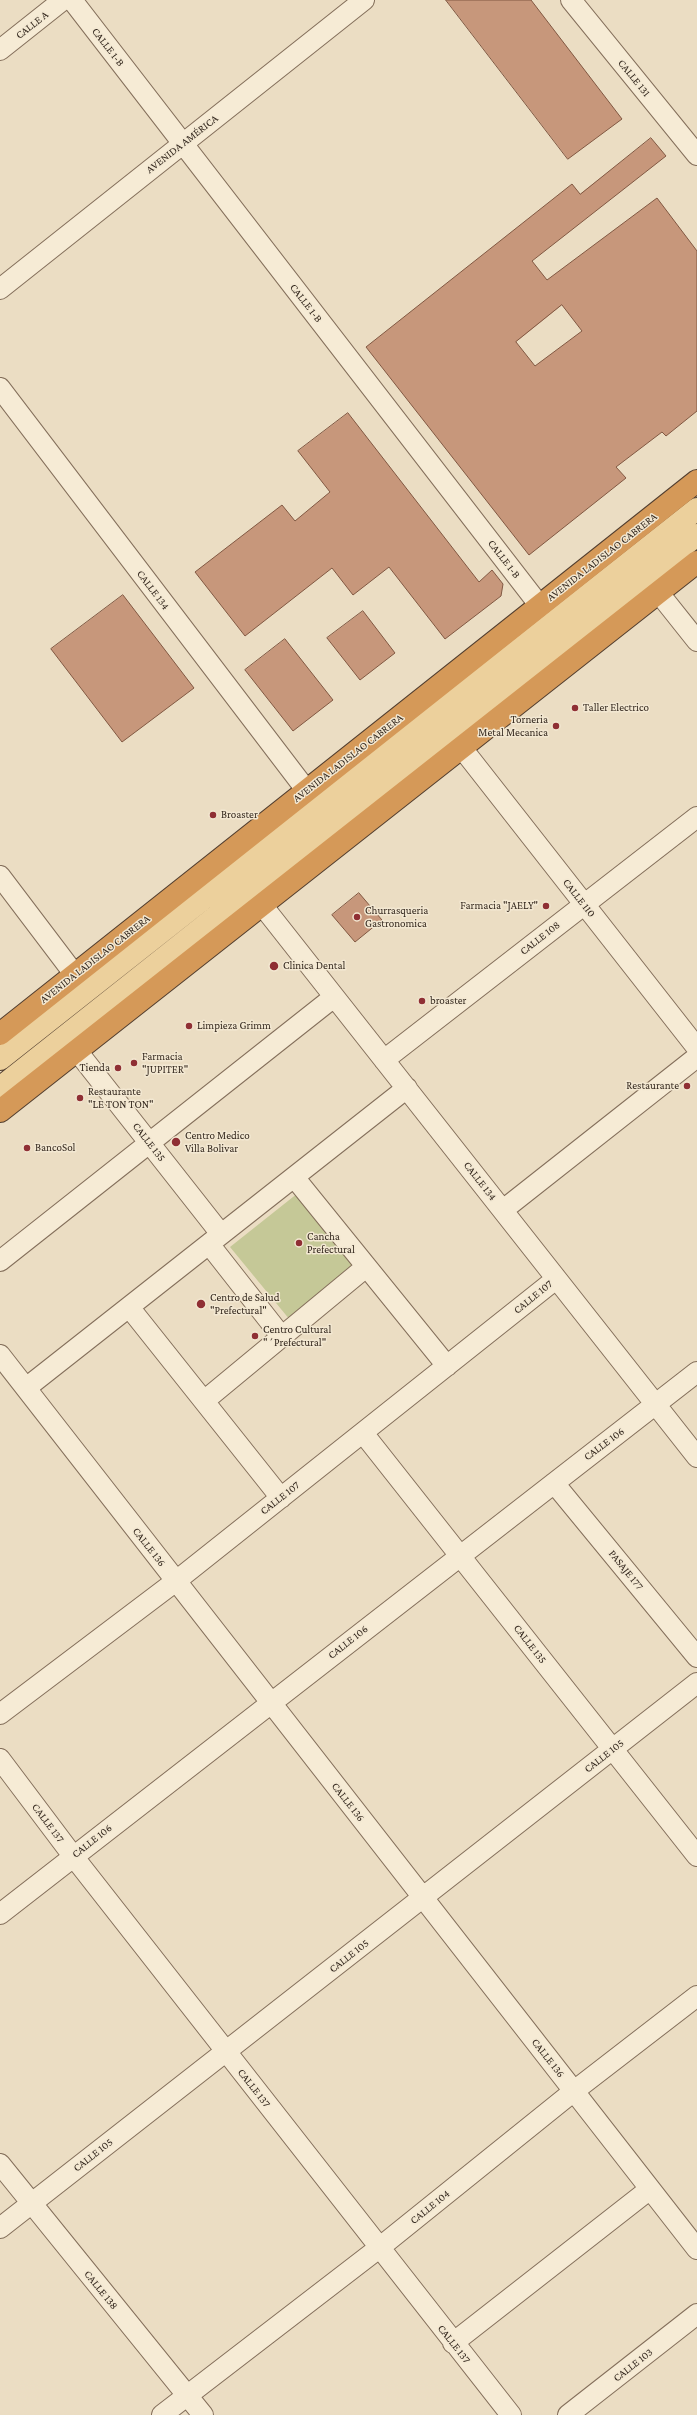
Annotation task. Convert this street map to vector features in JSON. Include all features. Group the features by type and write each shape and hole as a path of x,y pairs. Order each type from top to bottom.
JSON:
{"highway":[{"name":"AVENIDA LADISLAO CABRERA","path":"0,1034 697,482"},
{"path":"0,1111 697,562"}],"main road":[{"name":"AVENIDA LADISLAO CABRERA","path":"0,1059 697,509"},
{"path":"0,1088 697,535"}],"street":[{"name":"CALLE A","path":"0,50 63,0"},
{"name":"CALLE 1-B","path":"72,0 540,606"},
{"name":"AVENIDA AMÉRICA","path":"0,289 364,0"},
{"name":"CALLE 131","path":"571,0 697,155"},
{"name":"CALLE 134","path":"0,388 307,791"},
{"path":"658,592 697,641"},
{"name":"CALLE 110","path":"461,747 697,1048"},
{"name":"CALLE 108","path":"384,1060 697,817"},
{"path":"0,876 75,975"},
{"name":"CALLE 134","path":"262,905 697,1458"},
{"path":"0,1261 150,1144 334,997"},
{"name":"CALLE 135","path":"76,1051 150,1144 282,1337"},
{"path":"503,1210 697,1057"},
{"path":"26,1388 407,1088"},
{"path":"294,1177 447,1366"},
{"path":"204,1401 366,1267"},
{"name":"CALLE 107","path":"0,1714 176,1581 556,1279"},
{"path":"129,1307 281,1498"},
{"name":"CALLE 136","path":"0,1355 697,2249"},
{"name":"CALLE 106","path":"0,1914 459,1555 697,1372"},
{"name":"CALLE 135","path":"362,1433 697,1856"},
{"name":"PASAJE 177","path":"554,1482 697,1657"},
{"name":"CALLE 105","path":"0,2228 697,1683"},
{"name":"CALLE 137","path":"0,1759 73,1856 453,2343 511,2415"},
{"name":"CALLE 104","path":"162,2415 379,2248 574,2091 697,1996"},
{"name":"CALLE 138","path":"0,2164 203,2415"},
{"path":"453,2343 650,2189"},
{"name":"CALLE 103","path":"568,2415 697,2314"}],"green space":[{"path":"298,1193 358,1265 290,1320 230,1247"}],"building":[{"path":"446,0 531,0 622,119 568,159"},
{"path":"651,138 666,156 532,261 547,280 657,198 697,251 697,411 666,436 662,432 616,467 626,478 529,555 366,347 572,184 580,194","holes":["562,305 582,331 535,366 516,342"]},
{"path":"348,413 479,582 492,570 503,584 501,596 445,639 389,567 353,595 332,568 245,636 195,572 282,505 295,521 330,492 298,451"},
{"path":"123,595 194,688 122,742 51,649"},
{"path":"363,611 395,653 360,680 327,638"},
{"path":"285,639 333,700 293,731 245,670"},
{"name":"Churrasqueria Gastronomica","path":"359,893 382,920 355,942 332,915"}],"place":[{"name":"Taller Electrico","path":"575,708"},
{"name":"Torneria Metal Mecanica","path":"556,726"},
{"name":"Broaster","path":"213,815"},
{"name":"Farmacia \"JAELY\"","path":"546,906"},
{"name":"Churrasqueria Gastronomica","path":"357,917"},
{"name":"Clinica Dental","path":"274,966"},
{"name":"broaster","path":"422,1001"},
{"name":"Limpieza Grimm","path":"189,1026"},
{"name":"Farmacia \"JUPITER\"","path":"134,1063"},
{"name":"Tienda","path":"118,1068"},
{"name":"Restaurante","path":"687,1086"},
{"name":"Restaurante \"LE TON TON\"","path":"80,1098"},
{"name":"Centro Medico Villa Bolivar","path":"176,1142"},
{"name":"BancoSol","path":"27,1148"},
{"name":"Cancha Prefectural","path":"299,1243"},
{"name":"Centro de Salud \"Prefectural\"","path":"201,1304"},
{"name":"Centro Cultural \"´Prefectural\"","path":"255,1336"}]}
